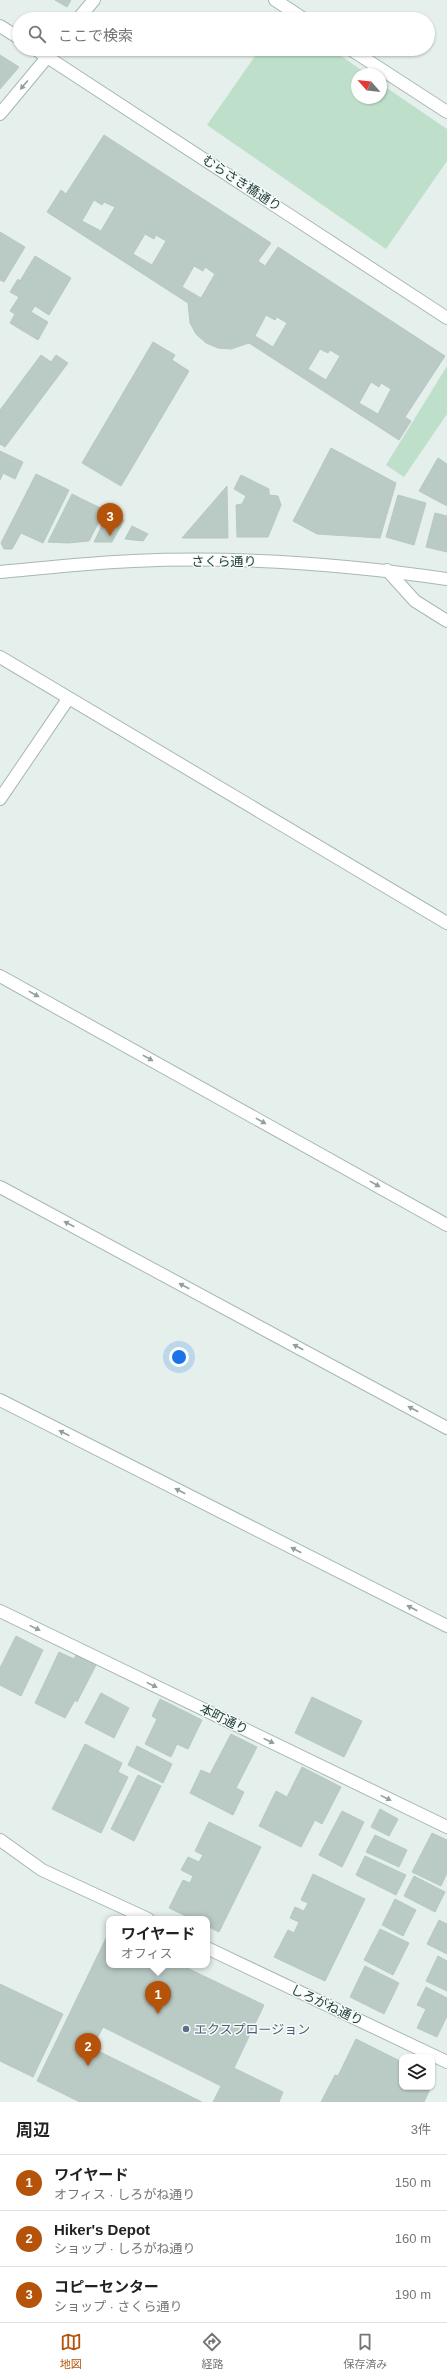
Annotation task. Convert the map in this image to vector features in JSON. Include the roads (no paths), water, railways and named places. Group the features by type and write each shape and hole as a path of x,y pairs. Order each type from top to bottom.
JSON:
{"street":[{"path":"84,12 94,0"},
{"path":"275,0 293,12"},
{"path":"0,26 12,34"},
{"path":"0,114 48,56"},
{"name":"むらさき橋通り","path":"55,56 447,318"},
{"path":"361,56 447,112"},
{"name":"さくら通り","path":"0,572 134,561 268,561 387,570 447,579"},
{"path":"387,570 415,602 447,621"},
{"path":"0,657 68,699 447,923"},
{"path":"0,799 68,699"},
{"path":"0,976 447,1225"},
{"path":"0,1186 447,1428"},
{"path":"0,1400 447,1626"},
{"name":"本町通り","path":"0,1611 447,1827"},
{"path":"0,1840 42,1870 142,1916"},
{"name":"しろがね通り","path":"210,1949 447,2062"}],"place":[{"name":"コピーセンター","path":"110,536"},
{"name":"ワイヤード","path":"158,2014"},
{"name":"エクスプロージョン","path":"186,2029"},
{"name":"Hiker's Depot","path":"88,2066"}]}
